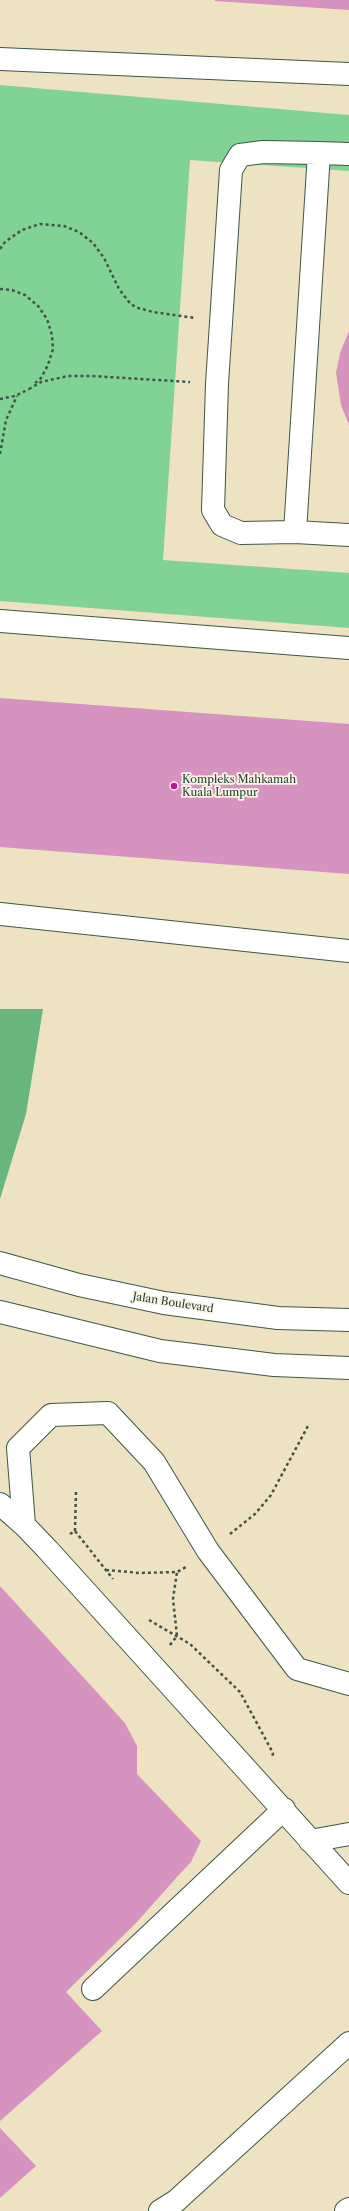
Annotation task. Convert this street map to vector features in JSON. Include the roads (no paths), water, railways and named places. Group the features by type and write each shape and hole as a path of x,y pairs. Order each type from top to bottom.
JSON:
{"street":[{"path":"0,59 349,74"},
{"path":"349,154 263,152 240,155 231,170 217,384 213,510 222,525 241,533 295,532 349,535"},
{"path":"295,532 319,153"},
{"path":"0,621 349,648"},
{"path":"0,914 349,951"},
{"name":"Jalan Boulevard","path":"0,1263 79,1285 164,1303 278,1318 349,1320"},
{"path":"0,1312 160,1351 274,1365 349,1368"},
{"path":"24,1525 18,1448 51,1415 108,1413 154,1462 208,1552 297,1669 349,1684"},
{"path":"0,1504 24,1525 47,1549 349,1883"},
{"path":"93,1989 277,1802"},
{"path":"310,1841 349,1834"},
{"path":"160,2211 176,2201 349,2043"}],"place":[{"name":"Kompleks Mahkamah Kuala Lumpur","path":"174,786"}]}
